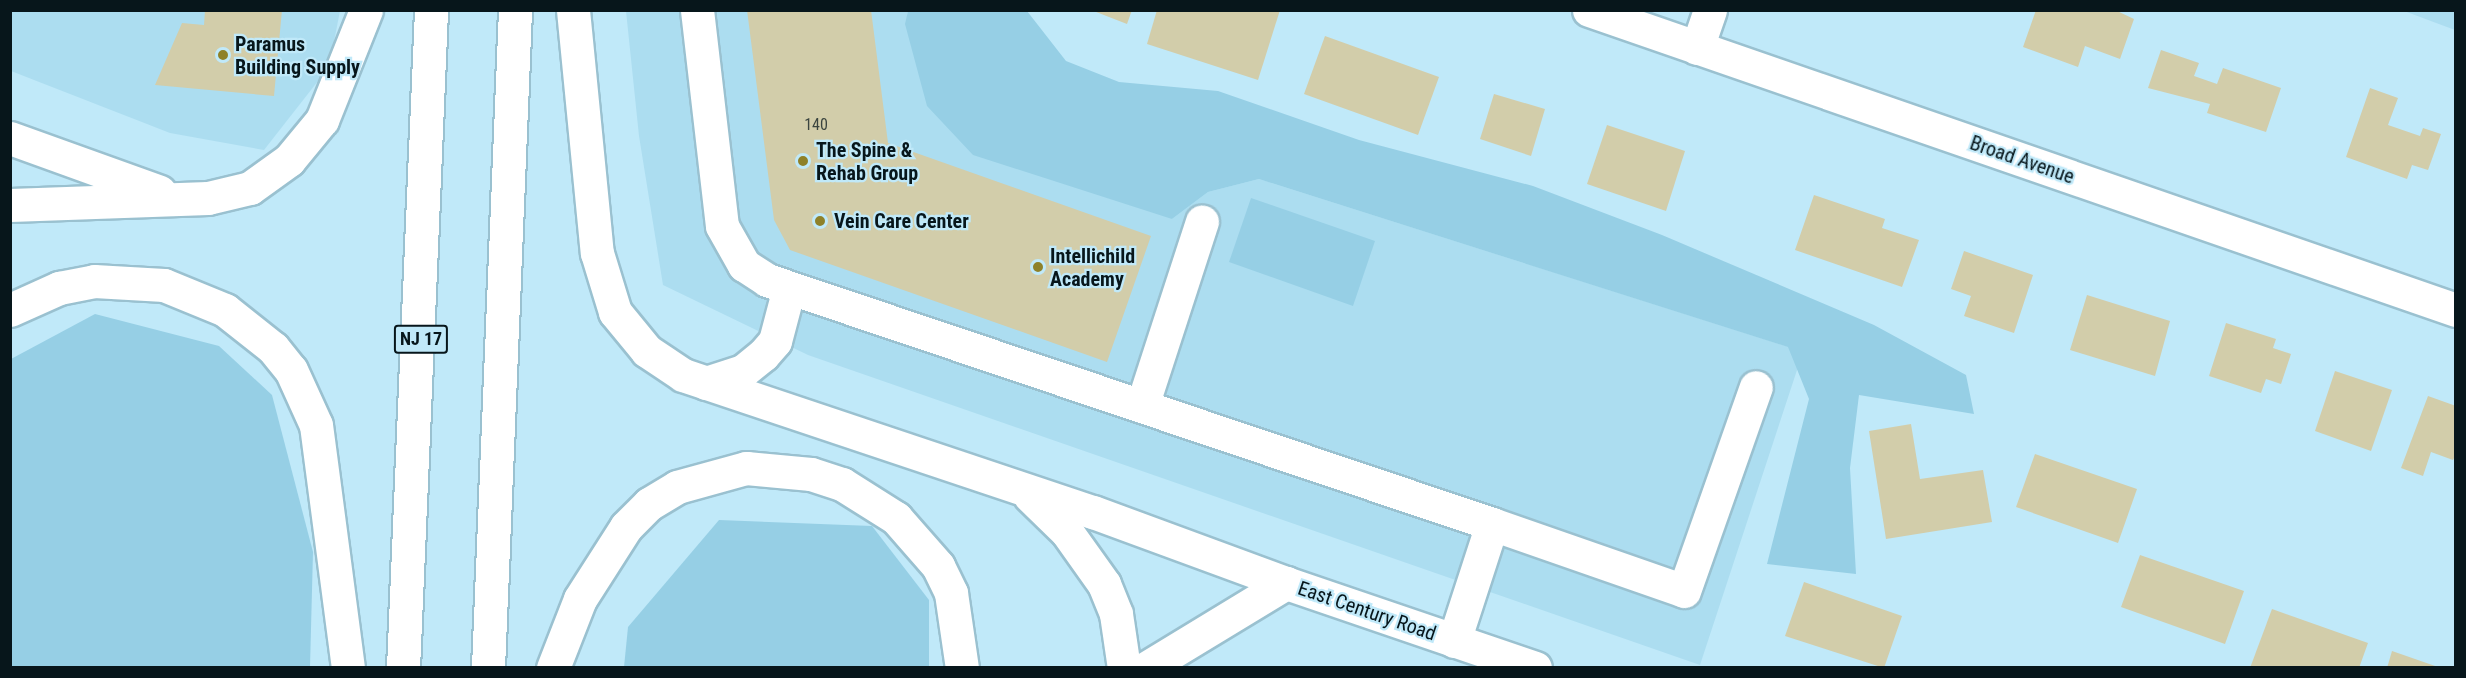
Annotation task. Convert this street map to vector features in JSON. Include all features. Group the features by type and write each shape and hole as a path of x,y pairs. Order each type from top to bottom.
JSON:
{"main road":[{"path":"10,205 182,199 250,188 289,160 334,97 366,10"},
{"name":"NJ 17","path":"403,668 431,10"},
{"path":"488,668 515,10"},
{"path":"573,10 603,281 615,312 647,351 706,383 1025,491 1286,583"},
{"path":"697,10 725,236 744,265 789,288 1492,524 1684,591 1756,387"},
{"name":"Broad Avenue","path":"1589,10 2456,310"},
{"path":"1697,48 1710,10"},
{"path":"10,138 182,199"},
{"path":"1142,406 1202,221"},
{"path":"10,310 59,288 94,281 164,285 225,310 273,348 291,369 316,426 348,668"},
{"path":"706,383 743,372 763,355 775,341 789,288"},
{"path":"553,668 580,599 626,527 649,504 677,487 746,468 811,474 842,484 896,518 938,566 951,593 962,668"},
{"path":"1025,491 1067,532 1104,584 1116,615 1124,668"},
{"path":"1454,641 1492,524"},
{"name":"East Century Road","path":"1146,668 1286,583 1535,668"}],"shaded area":[{"path":"10,11 340,11 329,67 264,150 170,133 11,71"},
{"path":"626,11 908,11 906,24 1172,219 1208,192 1259,179 1789,347 1799,364 1700,665 808,355 663,285 639,136"},
{"path":"908,11 1027,11 1066,61 1119,82 1218,91 1359,140 1533,186 1662,235 1874,325 1966,375 1974,414 1859,395 1850,468 1856,574 1767,564 1809,399 1788,347 1259,179 1208,192 1172,219 973,155 927,106 905,24"},
{"path":"2404,11 2455,11 2455,30"},
{"path":"1251,198 1375,241 1353,306 1229,262"},
{"path":"95,314 219,346 272,395 313,552 310,667 11,667 11,359"},
{"path":"719,520 872,526 929,600 929,667 624,667 628,627"}],"building":[{"name":"Paramus Building Supply","path":"205,10 282,10 274,96 155,85 182,23 204,25"},
{"path":"747,10 871,10 888,143 1151,236 1107,362 790,250 774,220"},
{"path":"1091,10 1132,10 1127,24"},
{"path":"1157,10 1280,10 1258,80 1147,44"},
{"path":"2036,10 2115,10 2134,19 2120,59 2085,46 2078,67 2023,47"},
{"path":"1325,36 1439,77 1418,135 1304,94"},
{"path":"2161,50 2199,63 2194,76 2217,84 2223,68 2281,88 2266,132 2207,113 2210,104 2148,88"},
{"path":"2370,88 2398,98 2388,125 2420,136 2423,128 2441,134 2428,170 2412,165 2407,179 2346,157"},
{"path":"1494,94 1545,109 1531,156 1480,139"},
{"path":"1607,125 1685,151 1666,211 1587,184"},
{"path":"1814,195 1885,219 1882,228 1919,240 1902,287 1795,250"},
{"path":"1964,251 2033,275 2014,333 1964,316 1971,296 1951,289"},
{"path":"2087,295 2170,321 2155,376 2070,350"},
{"path":"2226,323 2276,339 2273,348 2291,354 2281,384 2266,379 2261,393 2209,376"},
{"path":"2335,371 2392,390 2371,451 2315,431"},
{"path":"2428,396 2456,406 2456,454 2453,460 2431,452 2423,476 2401,468"},
{"path":"1911,424 1920,479 1983,470 1992,522 1886,539 1869,431"},
{"path":"2035,454 2137,489 2118,543 2016,507"},
{"path":"2140,555 2244,591 2225,644 2121,607"},
{"path":"1804,582 1902,616 1884,668 1785,636"},
{"path":"2272,609 2368,643 2359,668 2250,668"},
{"path":"2392,651 2438,667 2438,668 2387,668"}],"place":[{"name":"Paramus Building Supply","path":"223,55"},
{"name":"The Spine & Rehab Group","path":"803,161"},
{"name":"Vein Care Center","path":"820,221"},
{"name":"Intellichild Academy","path":"1038,267"}]}
